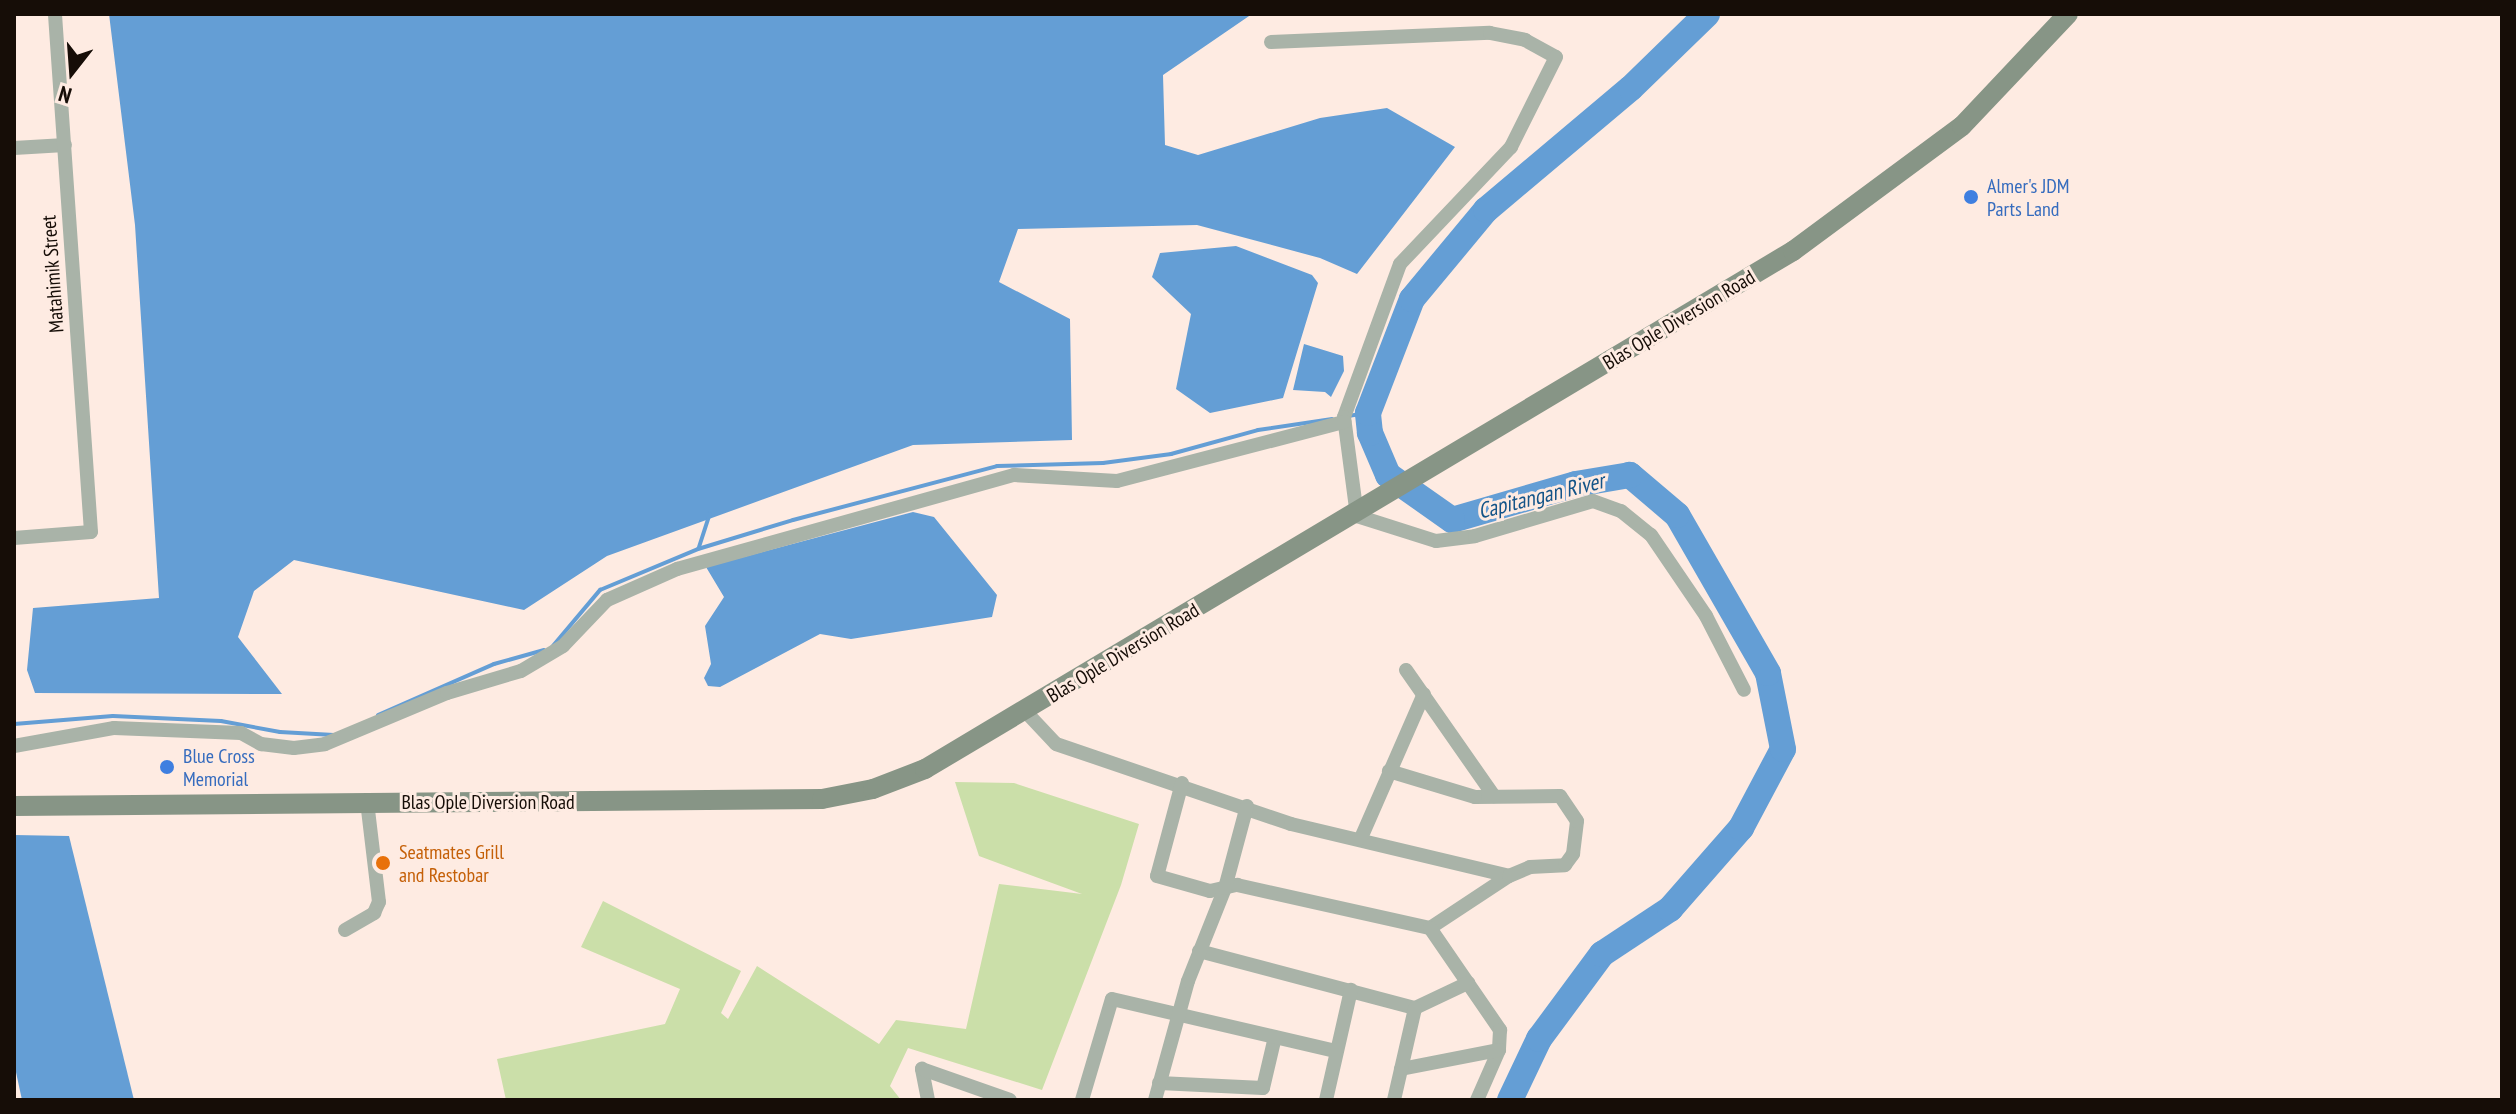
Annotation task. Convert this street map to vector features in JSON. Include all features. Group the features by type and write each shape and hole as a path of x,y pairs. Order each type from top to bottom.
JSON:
{"main road":[{"name":"Blas Ople Diversion Road","path":"14,806 822,799 873,789 925,769 1410,484 1793,251 1962,126 2068,14"}],"street":[{"name":"Matahimik Street","path":"14,538 91,532 55,14"},
{"path":"1271,42 1490,33 1525,40 1556,57 1511,147 1400,264 1349,397 1344,420 1361,513 1436,541 1475,536 1593,501 1621,511 1651,535 1706,616 1744,690"},
{"path":"14,148 65,145"},
{"path":"14,746 114,728 241,733 261,744 294,748 325,744 447,693 521,671 563,646 607,600 703,560 1014,475 1117,481 1344,420"},
{"path":"1406,670 1494,796"},
{"path":"1361,838 1424,694"},
{"path":"1025,711 1056,744 1182,783 1291,824 1361,838 1509,876"},
{"path":"1389,771 1475,797 1560,796 1577,821 1573,854 1565,865 1530,867 1509,876 1430,928"},
{"path":"1182,783 1157,876 1210,891 1237,885 1430,928 1500,1030 1499,1050 1477,1100"},
{"path":"345,930 374,913 379,902 367,801"},
{"path":"1155,1100 1199,951 1225,888 1247,806"},
{"path":"1199,951 1415,1008 1468,983"},
{"path":"1326,1100 1351,990"},
{"path":"1082,1100 1112,999 1336,1051"},
{"path":"1394,1100 1415,1008"},
{"path":"1159,1083 1226,1094 1263,1088 1275,1037"},
{"path":"1401,1069 1499,1050"},
{"path":"928,1100 922,1069 1010,1100"}],"green space":[{"path":"955,782 1014,783 1139,824 1121,885 1042,1090 908,1048 890,1086 901,1100 506,1100 497,1059 665,1024 680,989 581,947 603,901 741,971 721,1013 728,1019 757,966 879,1044 896,1020 966,1029 999,884 1082,894 979,856"}],"water":[{"path":"109,14 1252,14 1163,75 1165,145 1198,155 1320,118 1387,108 1455,147 1357,274 1320,258 1197,225 1018,229 999,282 1070,319 1072,440 913,445 607,556 524,610 294,560 254,591 238,637 282,694 35,693 27,670 33,608 159,598 135,225"},
{"path":"1236,246 1312,275 1318,283 1283,398 1210,413 1176,389 1191,314 1152,277 1160,253"},
{"path":"1304,344 1343,356 1344,371 1331,397 1325,392 1293,390"},
{"path":"913,512 934,517 997,595 992,617 851,639 820,634 720,687 708,686 704,678 711,664 705,626 724,597 706,567"},
{"path":"14,835 69,836 134,1100 22,1100 14,1063"}],"waterway":[{"name":"Capitangan River","path":"1510,1100 1539,1039 1602,954 1670,909 1741,828 1783,749 1768,673 1677,515 1630,475 1576,484 1452,520 1388,475 1370,433 1368,413 1412,299 1486,210 1631,88 1707,14"},
{"path":"1348,416 1368,413"},
{"path":"552,647 600,590 698,549 793,520 997,466 1103,463 1171,454 1258,430 1332,419"},
{"path":"699,547 710,514"},
{"path":"378,715 494,664 544,650"},
{"path":"14,724 113,716 221,721 280,732 334,735"}],"place":[{"name":"Almer's JDM Parts Land","path":"1971,197"},
{"name":"Blue Cross Memorial","path":"167,767"},
{"name":"Seatmates Grill and Restobar","path":"383,863"}]}
